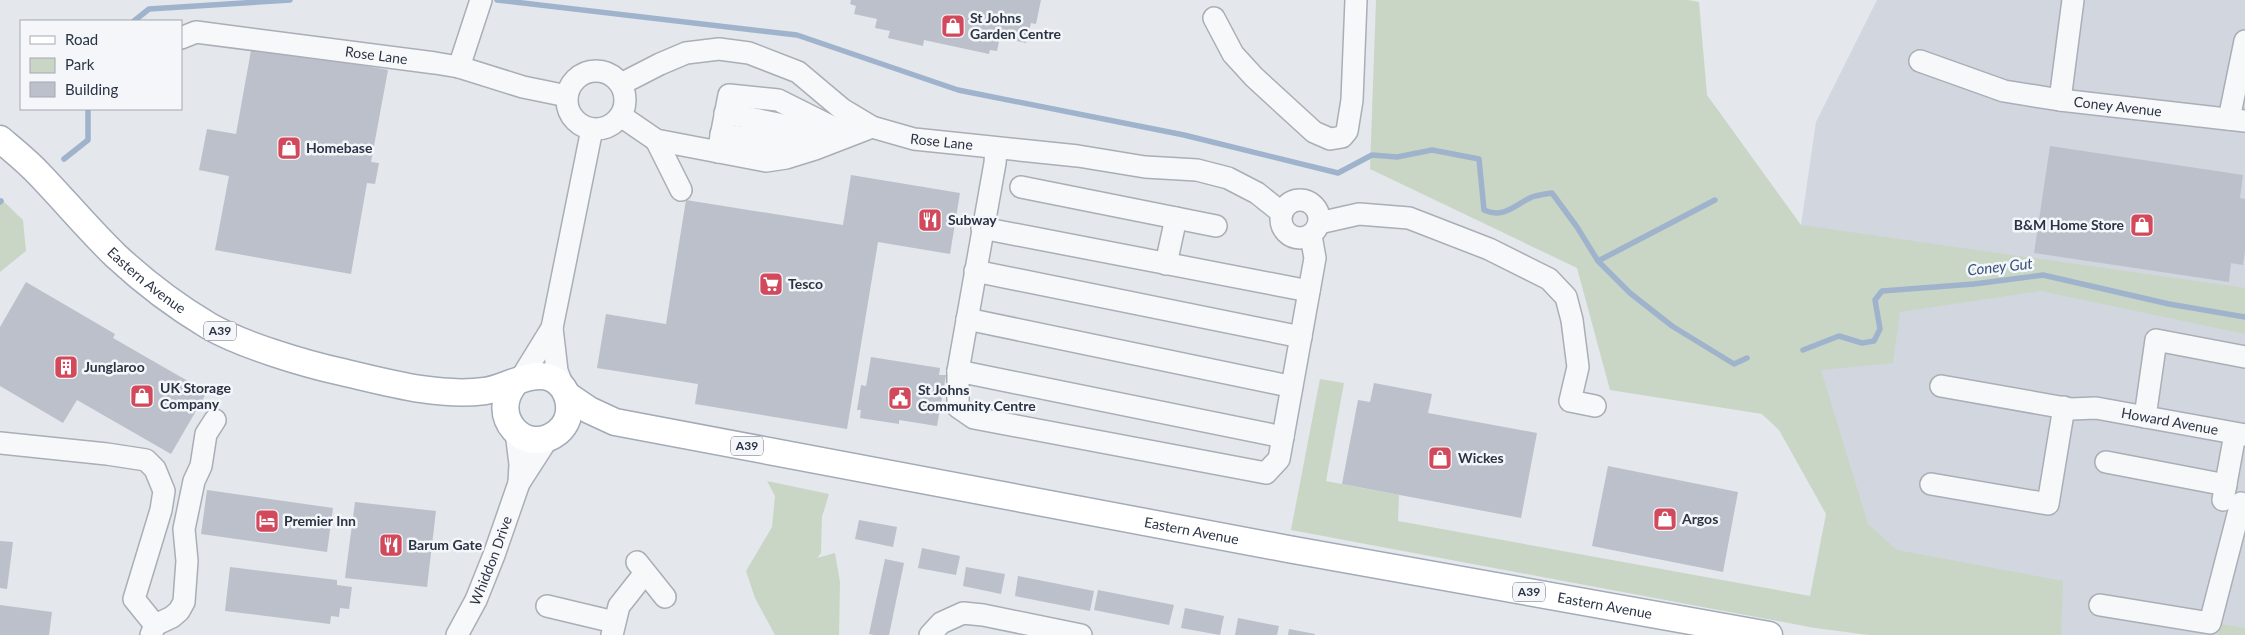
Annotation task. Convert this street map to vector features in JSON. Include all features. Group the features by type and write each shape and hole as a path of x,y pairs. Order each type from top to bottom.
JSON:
{"main road":[{"name":"Eastern Avenue","path":"0,139 38,172 116,256 162,294 210,327 261,348 340,372 454,393 487,391 518,381"},
{"name":"Eastern Avenue","path":"0,150 38,172"},
{"path":"535,375 551,378 565,391 569,402 568,418 556,431 537,440 511,424 506,400 510,390 518,381 535,375"},
{"name":"Eastern Avenue","path":"565,391 589,410 615,422 1288,549 1769,635"},
{"name":"Eastern Avenue","path":"454,393 511,424"},
{"name":"Eastern Avenue","path":"556,431 615,422"}],"street":[{"path":"1214,18 1233,54 1254,77 1314,132 1330,139 1342,137 1347,131 1352,100 1356,0"},
{"name":"Coney Avenue","path":"2074,0 2060,100 2237,120"},
{"path":"459,67 480,6"},
{"name":"Rose Lane","path":"182,38 196,32 459,67 523,87 567,96"},
{"path":"2237,120 2245,41"},
{"name":"Rose Lane","path":"621,84 686,53 719,50 749,53 798,72 842,110 872,127 914,139 1078,156 1146,168 1197,170 1228,178 1257,193 1282,213"},
{"path":"1920,61 2004,92 2060,100"},
{"path":"596,71 610,75 621,84 625,95 625,106 621,116 615,123 606,128 592,129 579,124 571,115 567,105 567,96 570,87 576,79 586,73 596,71"},
{"path":"720,143 729,95 778,100 845,137"},
{"path":"621,116 656,140 681,190"},
{"path":"656,140 812,149 872,127"},
{"path":"565,391 557,371 552,328 592,129"},
{"path":"996,148 995,164 982,228 958,371 958,407 974,418 1266,473 1279,459 1315,258 1315,229 1319,214 1316,208 1304,200 1293,201 1282,213 1281,224 1290,235 1296,238 1315,229 1359,214 1409,218 1489,248 1548,279 1566,297 1572,320 1578,367 1570,401 1594,406"},
{"path":"1021,187 1216,226"},
{"path":"1166,264 1176,218"},
{"path":"982,228 1309,291"},
{"path":"975,271 1301,337"},
{"path":"967,319 1274,383 1292,385"},
{"path":"518,381 552,328"},
{"path":"2145,418 2156,340 2245,357"},
{"path":"958,371 1283,437"},
{"name":"Howard Avenue","path":"1940,386 2064,408 2096,408 2240,434"},
{"path":"1931,484 2048,504 2064,408"},
{"path":"0,443 108,454 146,460 155,469 164,491 161,510 134,599 153,630 179,611 184,602 187,561 184,529 194,481 201,466 206,434 215,420"},
{"name":"Whiddon Drive","path":"457,635 476,600 491,564 519,483 520,464 511,424"},
{"name":"Whiddon Drive","path":"519,483 556,431"},
{"path":"2100,605 2210,623 2243,504 2223,500 2240,434"},
{"path":"2106,462 2226,485"},
{"path":"547,606 613,629 619,606 641,567 665,597"},
{"path":"935,629 962,613 983,615 1081,635"}],"shaded area":[{"path":"1877,0 2245,0 2245,635 2009,635 1937,588 1868,524 1811,406 1801,225 1816,122"}],"green space":[{"path":"1376,0 1688,0 1699,2 1707,95 1801,225 2245,288 2245,334 2041,291 1900,312 1893,363 1821,370 1868,524 1897,550 2063,581 2061,635 1869,635 1815,628 1291,530 1320,379 1344,383 1326,481 1399,495 1398,521 1810,596 1826,514 1779,430 1762,414 1610,390 1577,268 1370,169"},
{"path":"0,198 23,220 26,251 0,272"},
{"path":"767,481 829,494 822,517 821,553 817,558 835,553 840,582 839,635 775,635 755,598 746,571 772,527 775,496"},
{"path":"2221,624 2245,628 2245,635 2217,635"}],"building":[{"name":"St Johns Garden Centre","path":"851,0 1041,0 1036,24 1031,23 1026,43 1000,37 997,51 990,50 989,54 924,40 923,46 888,38 890,31 875,28 877,19 854,14 856,6 850,4"},
{"name":"Homebase","path":"252,45 388,70 371,162 379,163 375,184 367,183 351,274 215,250 229,176 199,170 207,129 236,134"},
{"name":"B&M Home Store","path":"2050,146 2243,175 2240,198 2245,199 2245,251 2243,265 2231,263 2229,282 2034,253"},
{"name":"Tesco","path":"851,175 960,193 950,254 878,242 847,429 695,404 698,384 597,368 606,314 666,324 686,200 843,225"},
{"path":"26,282 115,334 113,338 207,392 171,454 77,400 63,423 0,386 0,327"},
{"name":"St Johns Community Centre","path":"871,357 940,368 939,375 946,375 937,426 899,420 899,424 860,418 861,410 857,410 861,385 866,386"},
{"name":"Wickes","path":"1374,383 1432,394 1428,413 1537,433 1521,518 1342,484 1358,400 1370,402"},
{"name":"Argos","path":"1608,466 1738,492 1723,572 1592,546"},
{"path":"207,490 333,508 327,552 201,534"},
{"name":"Barum Gate","path":"355,502 436,511 427,587 345,578"},
{"path":"859,520 897,527 893,547 855,539"},
{"path":"0,541 13,542 7,589 0,588"},
{"path":"922,548 960,556 956,575 918,568"},
{"path":"885,559 904,563 889,635 874,635 869,634"},
{"path":"230,567 337,580 337,585 352,587 349,609 340,608 339,617 331,616 330,624 225,611"},
{"path":"966,567 1005,574 1001,594 963,586"},
{"path":"1018,576 1094,591 1090,611 1015,596"},
{"path":"1098,590 1174,605 1169,625 1094,610"},
{"path":"0,605 52,612 49,635 0,635"},
{"path":"1185,608 1224,616 1220,635 1181,628"},
{"path":"1238,618 1279,626 1277,635 1235,635"},
{"path":"1289,629 1315,634 1315,635 1288,635"}],"waterway":[{"path":"135,20 149,9 290,0"},
{"path":"497,0 797,35 958,90 1184,135 1338,173 1372,155 1397,157 1432,150 1479,159 1484,210 1497,213 1503,212 1532,197 1552,193 1577,227 1598,261 1630,293 1672,326 1734,364 1747,358"},
{"path":"64,159 88,140 88,110"},
{"path":"1598,261 1715,200"},
{"name":"Coney Gut","path":"1803,350 1839,336 1862,343 1874,341 1880,329 1875,300 1882,291 1974,284 2043,275 2169,304 2245,317"}],"place":[{"name":"St Johns Garden Centre","path":"953,26"},
{"name":"Homebase","path":"289,148"},
{"name":"Subway","path":"930,220"},
{"name":"B&M Home Store","path":"2142,225"},
{"name":"Tesco","path":"771,284"},
{"name":"Junglaroo","path":"66,367"},
{"name":"UK Storage Company","path":"142,396"},
{"name":"St Johns Community Centre","path":"900,398"},
{"name":"Wickes","path":"1440,458"},
{"name":"Argos","path":"1665,519"},
{"name":"Premier Inn","path":"267,521"},
{"name":"Barum Gate","path":"391,545"}]}
